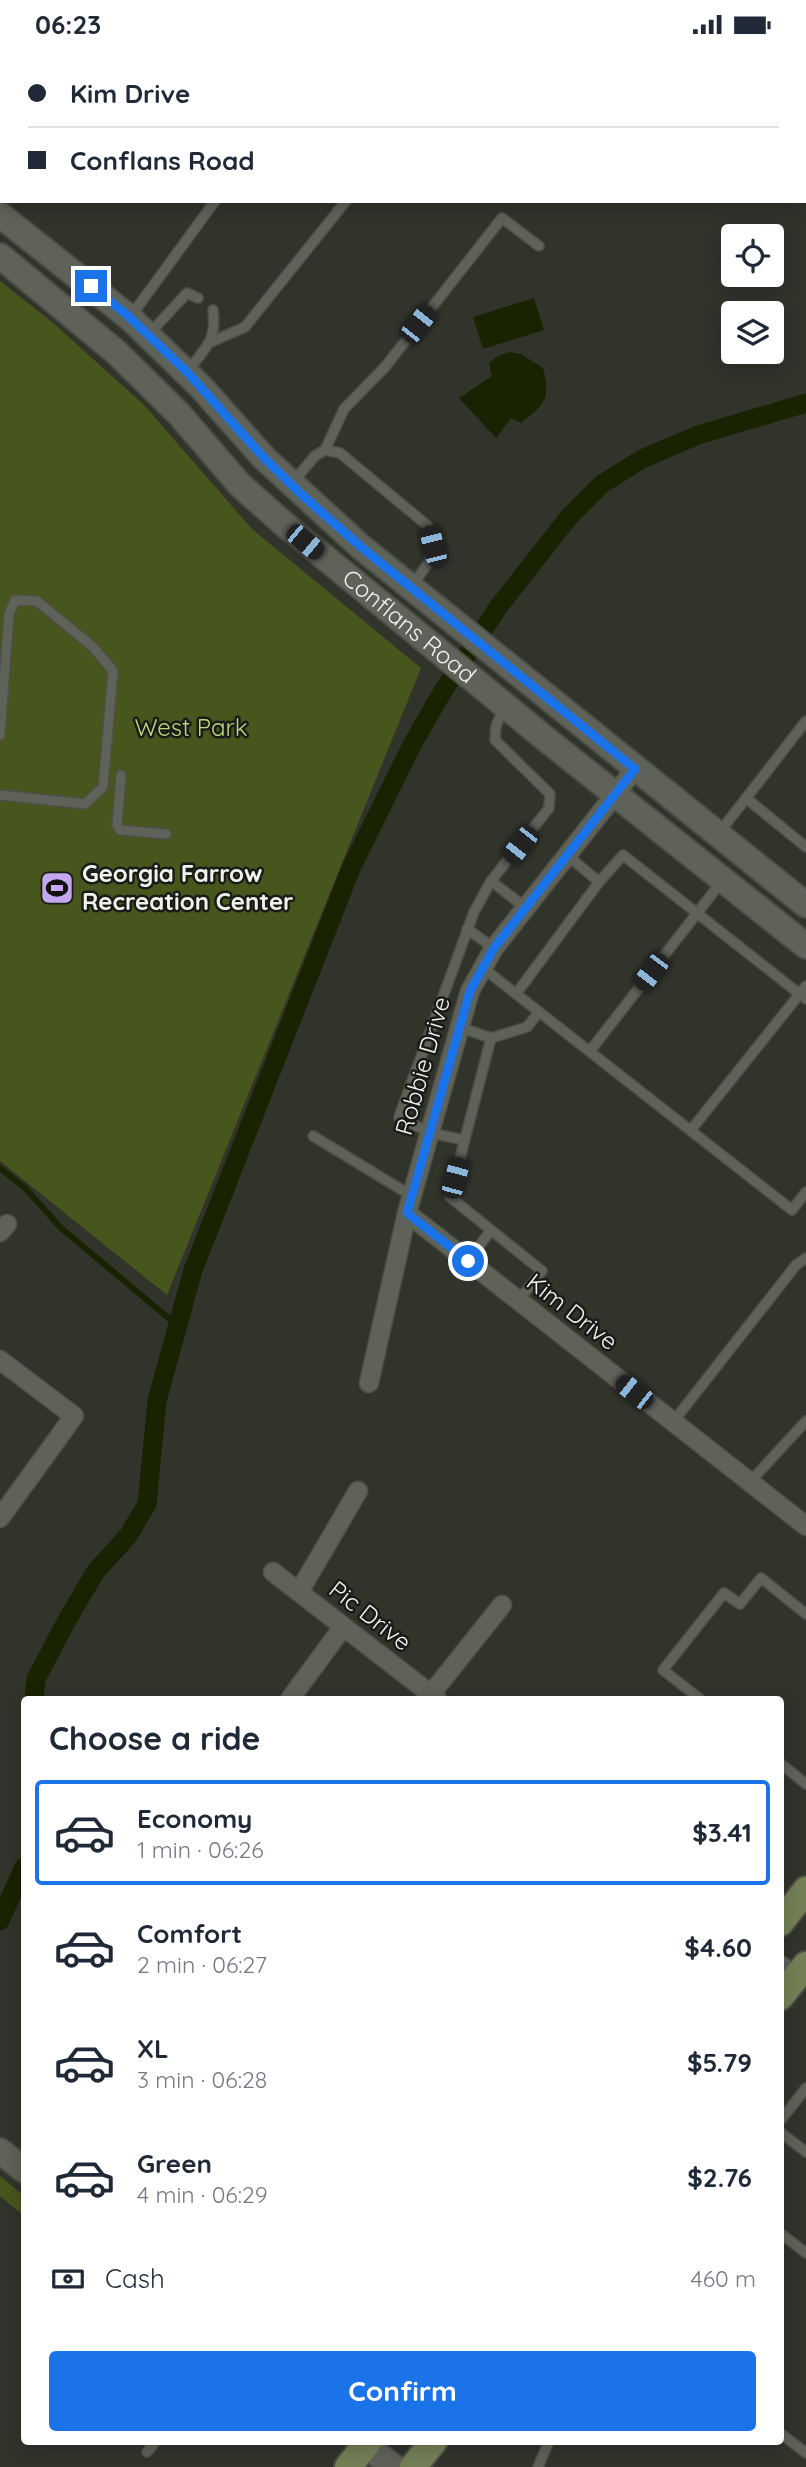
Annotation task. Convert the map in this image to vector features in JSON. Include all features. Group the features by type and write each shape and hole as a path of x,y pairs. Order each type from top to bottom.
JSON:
{"main road":[{"name":"Conflans Road","path":"0,215 130,318 187,372 291,485 361,547 806,905"},
{"name":"Conflans Road","path":"0,256 117,352 179,414 240,485 269,512 412,631 806,946"},
{"path":"269,512 291,485"},
{"path":"784,1918 806,1890"},
{"path":"0,2151 21,2168"},
{"path":"348,2467 364,2445"},
{"path":"367,2445 394,2467"},
{"path":"413,2467 431,2445"}],"street":[{"name":"Robbie Drive","path":"369,1383 409,1205 470,991 494,948 635,769"},
{"name":"Kim Drive","path":"409,1205 468,1261 750,1482 804,1520"},
{"path":"0,1360 74,1416 0,1518"},
{"path":"299,1592 358,1491"},
{"name":"Pic Drive","path":"273,1572 433,1696"},
{"path":"435,1696 502,1605"},
{"path":"292,1696 343,1627"}],"lane":[{"path":"130,318 214,203"},
{"path":"211,342 245,327 344,203"},
{"path":"291,485 315,456 325,450 344,409 385,367 502,218 538,246"},
{"path":"148,335 187,293 198,298"},
{"path":"187,372 211,342 215,325 213,310"},
{"path":"325,450 341,453 428,526 433,546 420,594"},
{"path":"0,735 9,614 15,600 37,601 93,647 113,671 103,787 85,804 0,795"},
{"path":"464,1140 430,1133 399,1117 474,912 491,881 549,808 550,794 495,740 498,700"},
{"path":"718,835 806,721"},
{"path":"121,775 117,825 120,830 166,834"},
{"path":"746,799 806,846"},
{"path":"568,855 599,882"},
{"path":"516,995 599,882 623,855 804,993 691,1131"},
{"path":"590,1051 723,880"},
{"path":"491,881 526,908"},
{"path":"467,929 494,948"},
{"path":"483,968 792,1210 806,1192"},
{"path":"459,1027 491,1038 527,1027 539,1012"},
{"path":"491,1038 450,1196 542,1271 519,1301"},
{"path":"313,1136 409,1205"},
{"path":"468,1261 491,1230"},
{"path":"673,1422 796,1265 806,1258"},
{"path":"750,1482 806,1421"},
{"path":"696,1696 663,1670 724,1593 740,1604 761,1578 806,1614"},
{"path":"784,1766 806,1783"},
{"path":"784,2116 806,2088"},
{"path":"784,2135 806,2152"},
{"path":"784,2236 806,2253"},
{"path":"784,2436 806,2453"},
{"path":"147,2452 153,2445"},
{"path":"538,2467 547,2445"}],"green space":[{"name":"West Park","path":"0,281 52,322 144,405 252,529 421,668 167,1295 0,1161"},
{"path":"0,2176 21,2194 21,2214 0,2196"}],"shaded area":[{"path":"534,298 544,330 483,349 473,317"},
{"path":"509,352 521,354 543,368 546,394 536,411 521,423 511,418 496,438 459,398 492,376 489,363"}],"waterway":[{"path":"34,1696 36,1679 66,1622 96,1571 128,1536 147,1504 157,1401 193,1270 352,866 413,743 443,691 499,606 569,517 602,484 642,459 698,435 806,403"},
{"path":"0,1168 25,1188 61,1228 178,1326"},
{"path":"0,1921 21,1874"}],"place":[{"name":"Georgia Farrow Recreation Center","path":"57,888"}],"route":[{"path":"91,286 127,315 187,372 264,458 302,495 361,547 635,769 494,948 470,991 407,1213 468,1261"}]}
